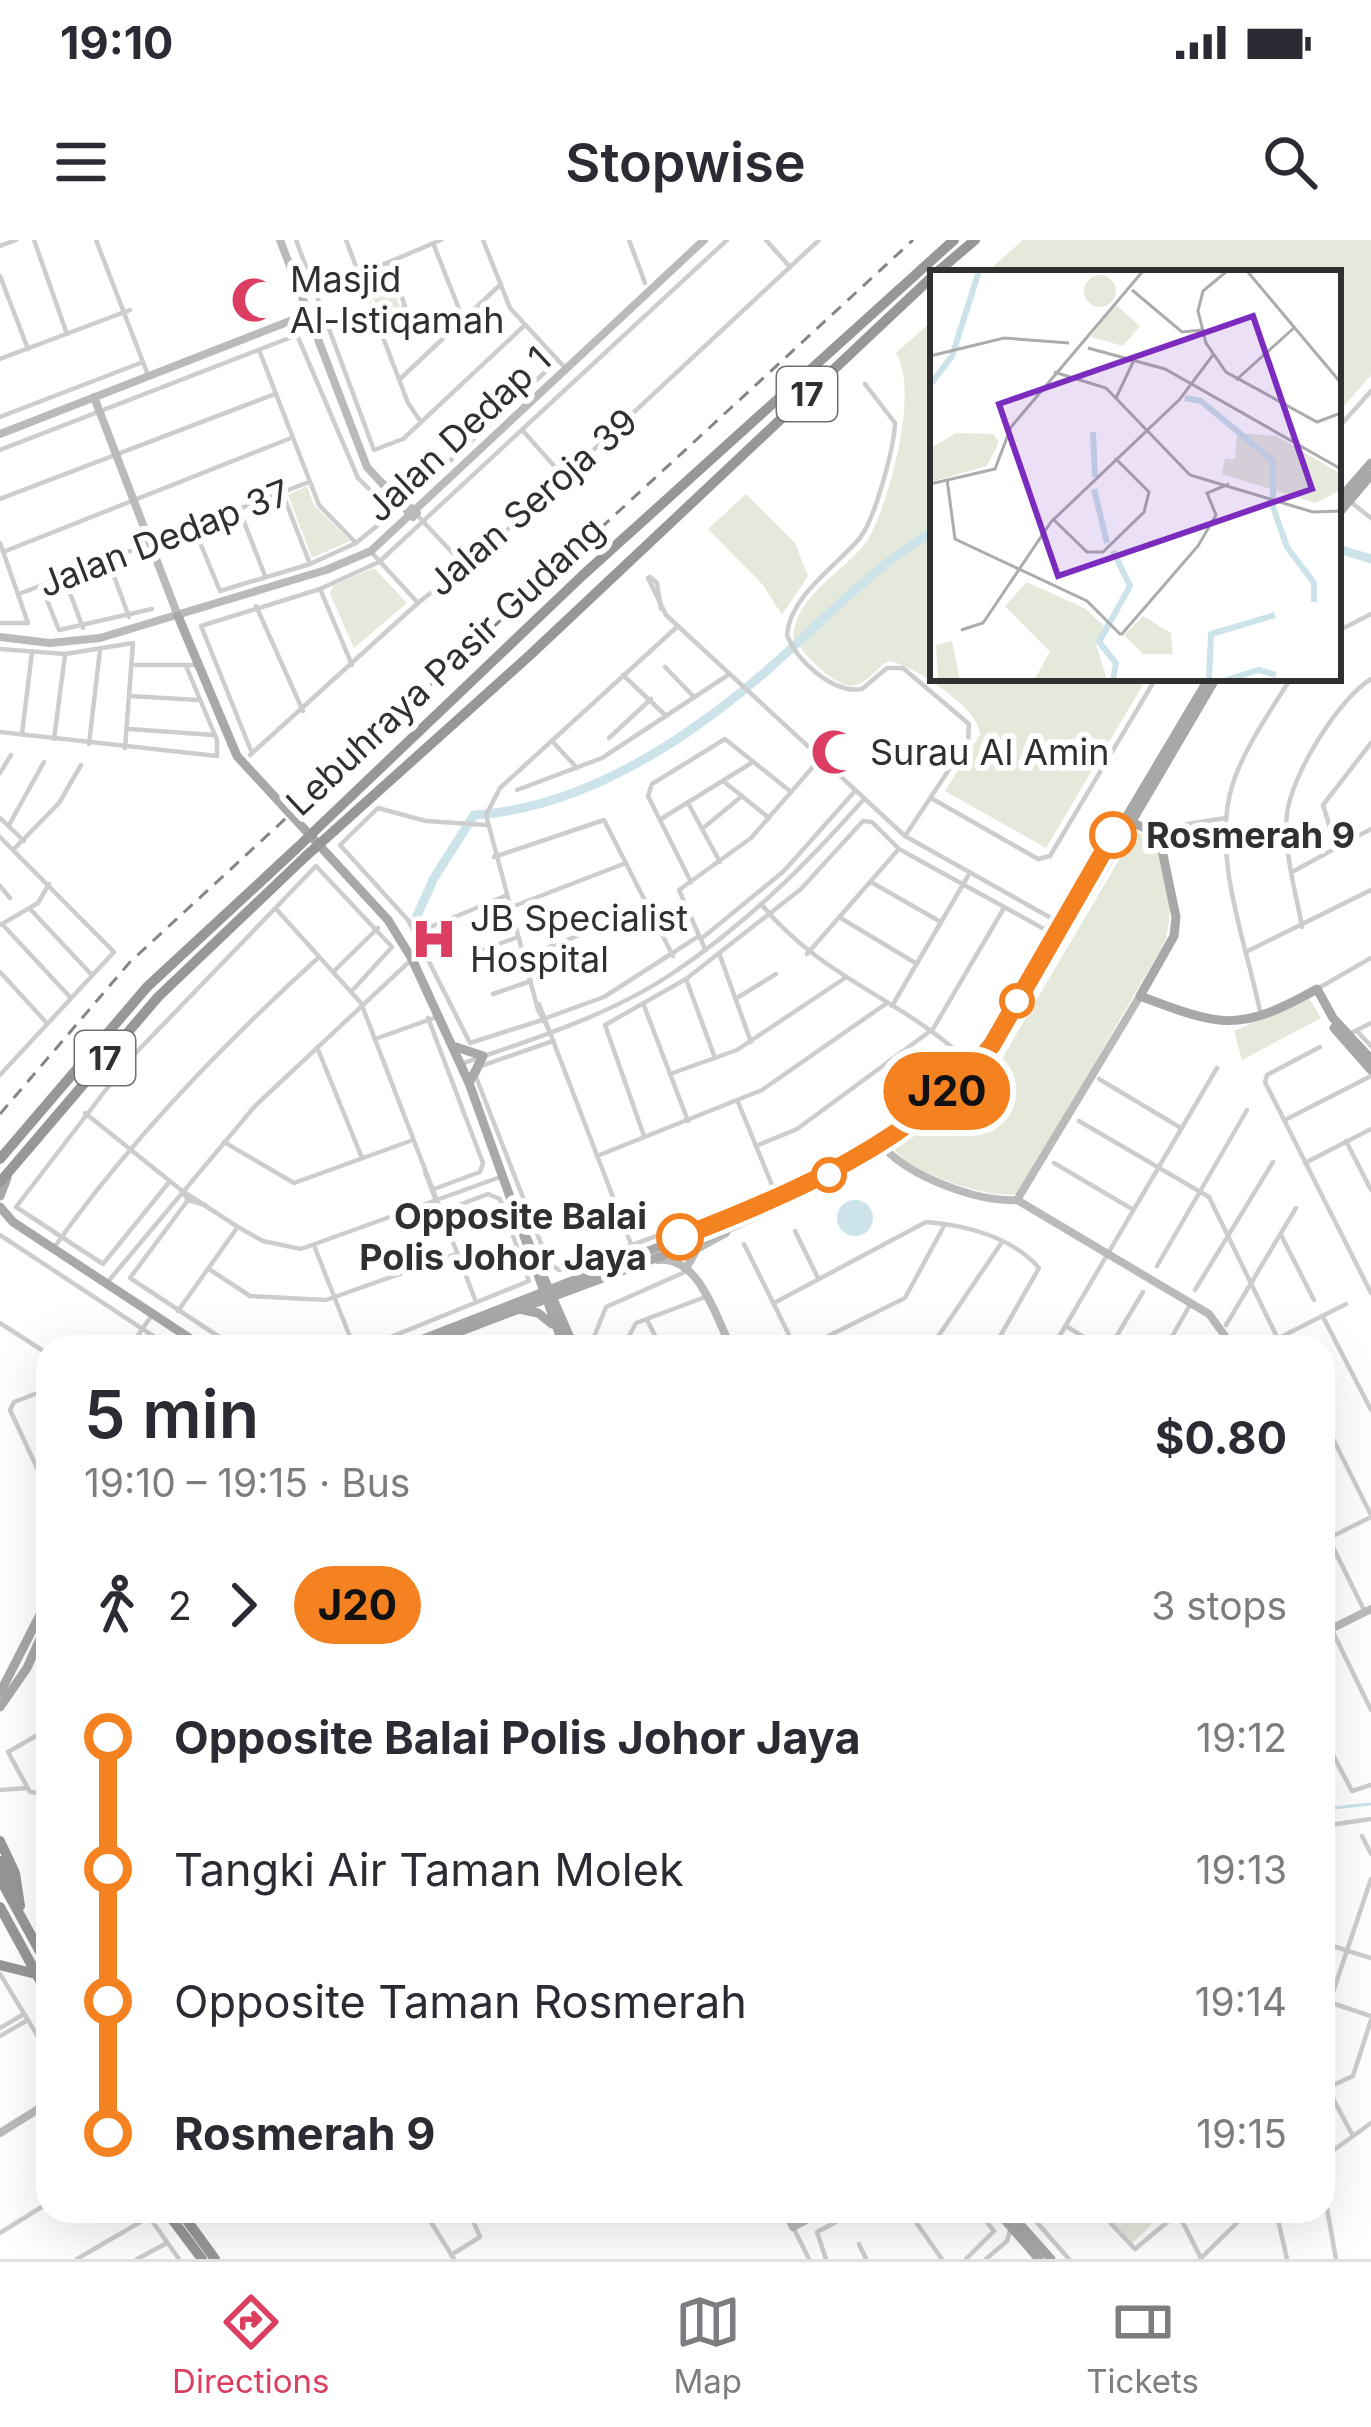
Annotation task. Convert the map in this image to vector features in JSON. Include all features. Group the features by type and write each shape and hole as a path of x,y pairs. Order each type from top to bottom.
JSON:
{"highway":[{"name":"Lebuhraya Pasir Gudang","path":"0,1159 148,987 330,825 526,628 954,240"},
{"name":"Lebuhraya Pasir Gudang","path":"940,270 975,240"},
{"name":"Lebuhraya Pasir Gudang","path":"330,825 529,656 930,279"},
{"path":"584,575 582,596 602,588"},
{"path":"526,628 542,622 548,626 529,656"},
{"name":"Lebuhraya Pasir Gudang","path":"0,1182 158,997 301,852"},
{"path":"0,1841 15,1874 22,1918"},
{"path":"0,1861 22,1918"},
{"path":"0,1879 36,1944"},
{"path":"0,1907 36,1974"},
{"path":"0,1922 18,1940"},
{"path":"0,1970 36,1974"},
{"path":"175,2223 202,2259"},
{"path":"189,2223 215,2259"}],"main road":[{"path":"1342,501 1371,463"},
{"path":"1342,501 1371,476"},
{"path":"178,616 191,665 241,762 388,920 412,959 469,1083 562,1335"},
{"path":"450,1335 789,1196 892,1131 970,1064 1131,822 1211,681"},
{"path":"540,1271 578,1280 826,1186 884,1148 985,1066 1058,928 1211,681"},
{"path":"252,753 253,775"},
{"path":"1118,827 1131,822 1149,830 1161,844 1176,927 1140,996 1213,1023 1261,1017 1314,991 1371,1059"},
{"path":"1349,1034 1371,1073"},
{"path":"452,1045 483,1056 469,1083"},
{"path":"884,1148 892,1131"},
{"path":"0,1196 25,1148"},
{"path":"0,1207 13,1222 56,1244 183,1335"},
{"path":"523,1298 535,1286 540,1271"},
{"path":"561,1327 578,1280"},
{"path":"433,1335 548,1292"},
{"path":"514,1308 538,1313 566,1335"},
{"path":"0,1693 36,1622"},
{"path":"0,1707 36,1643"},
{"path":"1008,2223 1039,2259"},
{"path":"1019,2223 1051,2259"}],"street":[{"path":"0,246 16,240"},
{"path":"34,240 67,334"},
{"path":"97,240 148,375"},
{"path":"280,240 368,467 400,507"},
{"path":"296,240 374,450 404,439 525,325"},
{"path":"346,240 421,422"},
{"path":"483,240 510,308 567,370"},
{"path":"629,240 645,283"},
{"path":"252,753 201,626 320,589 379,562 727,240"},
{"path":"766,240 790,267"},
{"name":"Jalan Seroja 39","path":"241,762 564,477 819,240"},
{"path":"316,293 437,241 463,319"},
{"name":"Jalan Dedap 1","path":"0,638 72,642 178,616 371,551 415,515 697,242"},
{"path":"381,328 405,306 389,262"},
{"path":"0,276 28,349"},
{"path":"400,380 501,284"},
{"path":"0,359 127,311"},
{"path":"0,434 308,314"},
{"path":"0,450 297,335 358,478 415,515 464,565"},
{"path":"259,350 319,506 356,543"},
{"path":"194,527 220,591 310,564 356,543 558,360"},
{"path":"0,417 143,362"},
{"path":"865,384 895,422 888,457 862,535 820,576 790,620 788,641 794,651 849,691 862,689 887,668 904,668 965,719 970,735 904,836"},
{"path":"1341,425 1371,391"},
{"path":"0,499 275,394"},
{"path":"94,397 178,616"},
{"path":"523,431 564,477"},
{"path":"3,552 291,438"},
{"name":"Jalan Dedap 37","path":"19,594 309,482"},
{"path":"282,493 310,564"},
{"path":"1342,501 1371,518"},
{"path":"239,509 265,576"},
{"path":"0,543 28,623 0,622"},
{"path":"371,551 418,603"},
{"path":"108,560 129,617"},
{"path":"64,576 83,628"},
{"path":"41,585 59,630 152,609"},
{"path":"320,589 352,665"},
{"path":"256,606 302,711"},
{"path":"661,609 904,836 1058,928"},
{"path":"1341,629 1371,614"},
{"path":"631,1244 538,1004 494,857 487,811 500,788 678,626"},
{"path":"0,649 65,654 130,641 136,649 124,748"},
{"path":"89,744 100,650"},
{"path":"22,734 32,652"},
{"path":"54,739 65,654"},
{"path":"0,732 217,756 220,752 191,665 135,665"},
{"path":"665,667 693,696"},
{"path":"623,675 664,714"},
{"path":"517,790 602,758 728,675"},
{"path":"1302,927 1292,872 1290,801 1330,722 1371,679"},
{"path":"931,798 1038,859 1050,856 1154,681"},
{"path":"1261,1017 1226,818 1234,781 1289,681"},
{"path":"131,695 200,700"},
{"path":"609,738 651,699"},
{"path":"127,729 213,735"},
{"path":"691,882 648,796 650,787 728,739 791,792"},
{"path":"552,740 577,768"},
{"path":"1336,847 1323,806 1371,743"},
{"path":"0,773 11,755"},
{"path":"661,819 755,760"},
{"path":"705,949 677,893 769,818 819,760"},
{"path":"9,825 44,762"},
{"path":"14,849 59,803 81,765"},
{"path":"723,781 769,818"},
{"path":"487,825 378,808 340,844 416,933 470,1043 604,997 673,956 784,871 855,791"},
{"path":"702,829 742,796"},
{"path":"461,1064 650,986 796,876 864,800"},
{"path":"688,803 720,862"},
{"path":"0,818 24,841"},
{"path":"494,857 602,818 673,956"},
{"path":"1149,830 1226,818"},
{"path":"644,1136 605,1025 686,979 801,889 860,824 869,820 899,849 962,885 1019,916 1058,928"},
{"path":"1292,872 1371,829"},
{"path":"0,837 114,952 52,1022 46,1022 0,972"},
{"path":"806,954 899,849"},
{"path":"509,908 626,863"},
{"path":"170,1181 106,1262 98,1264 56,1244 17,1211 16,1204 146,1040 319,866 390,944 387,958 351,992"},
{"path":"597,1156 738,1102 796,1069 890,1004 970,874"},
{"path":"871,882 941,922"},
{"path":"49,884 44,897 30,909 1,925 70,997"},
{"path":"0,886 10,898"},
{"path":"1248,951 1371,890"},
{"path":"416,933 505,896"},
{"path":"1015,901 1019,916"},
{"path":"553,1041 481,1066 476,1076 549,1264 559,1270 825,1167 970,1064 933,1029 806,954 761,904"},
{"path":"524,957 650,907"},
{"path":"756,1146 797,1129 933,1029 1004,908"},
{"path":"30,909 90,973"},
{"path":"277,910 361,1004 476,1302"},
{"path":"1038,914 1058,928"},
{"path":"839,917 916,964"},
{"path":"333,972 378,928"},
{"path":"474,953 518,937"},
{"path":"719,953 752,1042"},
{"path":"56,1244 130,1148 251,1018 319,957"},
{"path":"1314,991 1371,958"},
{"path":"106,1284 181,1190 316,1044 412,959"},
{"path":"737,998 776,974"},
{"path":"670,1074 752,1042 844,978"},
{"path":"686,979 716,1059"},
{"path":"493,994 531,981"},
{"path":"1017,1200 1140,996"},
{"path":"643,1003 688,1120"},
{"path":"375,1039 441,1017"},
{"path":"428,1018 483,1162 480,1172 434,1189"},
{"path":"0,1075 46,1022"},
{"path":"1349,1034 1371,1023"},
{"path":"1349,1034 1371,1046"},
{"path":"316,1044 362,1158"},
{"path":"1320,1047 1265,1078 1370,1290"},
{"path":"1060,1335 1217,1068"},
{"path":"1285,1120 1371,1073"},
{"path":"1099,1079 1180,1128"},
{"path":"738,1102 773,1188"},
{"path":"1157,1266 1246,1110"},
{"path":"85,1113 181,1190 263,1241 315,1248 503,1176"},
{"path":"1079,1121 1213,1202 1276,1335"},
{"path":"1305,1163 1371,1129"},
{"path":"224,1142 294,1184 413,1141"},
{"path":"1346,1141 1371,1190"},
{"path":"884,1148 908,1169 980,1194 1017,1200 1209,1314 1224,1335"},
{"path":"1195,1290 1273,1162"},
{"path":"1054,1163 1134,1210"},
{"path":"425,1172 446,1227"},
{"path":"181,1190 188,1200 206,1204"},
{"path":"395,1335 525,1286 530,1274 494,1195 442,1211"},
{"path":"188,1200 130,1278 215,1335"},
{"path":"1226,1325 1296,1208"},
{"path":"595,1335 606,1307 689,1268 697,1249 751,1218"},
{"path":"774,1303 926,1222 946,1223 1002,1241 1039,1268 1001,1335"},
{"path":"830,1335 905,1298 946,1223"},
{"path":"178,1311 238,1227"},
{"path":"795,1231 818,1278"},
{"path":"1281,1234 1314,1300"},
{"path":"0,1235 151,1335"},
{"path":"939,1335 1002,1241"},
{"path":"743,1244 789,1335"},
{"path":"315,1248 349,1335"},
{"path":"208,1268 250,1296 334,1298 456,1254"},
{"path":"633,1262 674,1258 689,1268 725,1335"},
{"path":"1117,1335 1143,1292"},
{"path":"628,1335 632,1326 705,1297"},
{"path":"1173,1335 1192,1303"},
{"path":"1286,1335 1346,1304"},
{"path":"138,1335 152,1315"},
{"path":"1322,1317 1331,1335"},
{"path":"647,1319 655,1335"},
{"path":"0,1323 36,1346"},
{"path":"1066,1326 1081,1335"},
{"path":"1335,1342 1371,1410"},
{"path":"36,1394 14,1402 10,1410 36,1466"},
{"path":"1335,1448 1371,1516 1335,1535"},
{"path":"1335,1555 1369,1610 1335,1630"},
{"path":"1335,1646 1371,1709"},
{"path":"29,1790 8,1750 36,1736"},
{"path":"1335,1763 1352,1792 1371,1785"},
{"path":"0,1790 36,1791"},
{"path":"1335,1824 1371,1819"},
{"path":"1362,1837 1371,1854"},
{"path":"1335,1984 1371,1879"},
{"path":"1335,1947 1371,1958"},
{"path":"0,1970 36,2033"},
{"path":"1335,2004 1371,2018 1353,2076 1335,2085"},
{"path":"0,2032 26,2017"},
{"path":"1335,2101 1353,2136"},
{"path":"0,2133 36,2110"},
{"path":"1335,2149 1371,2123"},
{"path":"0,2233 36,2210"},
{"path":"77,2259 133,2223"},
{"path":"153,2223 178,2259"},
{"path":"432,2223 453,2257 480,2237 474,2223"},
{"path":"791,2223 809,2259"},
{"path":"793,2227 801,2223"},
{"path":"826,2259 817,2232 834,2223"},
{"path":"916,2223 942,2259"},
{"path":"966,2259 992,2236 988,2223"},
{"path":"1038,2223 1069,2259"},
{"path":"1110,2223 1135,2249 1165,2223"},
{"path":"1182,2223 1200,2259 1234,2223"},
{"path":"1279,2223 1287,2259"},
{"path":"1329,2223 1336,2259"},
{"path":"986,2259 1007,2241 1011,2227"},
{"path":"1007,2241 1023,2241"},
{"path":"137,2259 166,2243"},
{"path":"859,2243 866,2259"}],"shaded area":[{"path":"1023,240 1371,240 1371,375 1341,410 1341,270 989,270"},
{"path":"386,268 400,307 380,318 365,277"},
{"path":"930,323 930,680 889,661 861,683 848,685 821,669 793,638 804,606 871,534 887,494 900,443 905,392 896,353"},
{"path":"307,486 314,505 350,541 312,558 288,495"},
{"path":"746,494 795,543 808,576 782,615 763,585 708,529"},
{"path":"374,568 407,603 354,648 330,594 333,586"},
{"path":"932,681 1145,681 1046,848 945,791 980,735 958,701"},
{"path":"1136,831 1163,864 1169,896 1165,942 1018,1194 970,1188 915,1166 894,1148 994,1072"},
{"path":"1309,998 1321,1018 1242,1060 1234,1031"},
{"path":"1113,2223 1153,2223 1132,2244"}],"water":[{"path":"855,1200 867,1206 873,1218 867,1230 855,1236 843,1230 837,1218 843,1206"}],"waterway":[{"path":"415,920 434,878 474,815 556,799 671,743 740,693 869,578 930,533"},
{"path":"1341,550 1371,559"},
{"path":"1335,1808 1371,1804"}],"railway":[{"path":"0,1114 130,962 913,240"}],"bus line":[{"name":"J20","path":"680,1237 826,1177 970,1071 992,1045 1113,835"}],"place":[{"name":"Masjid Al-Istiqamah","path":"254,300"},
{"name":"Surau Al Amin","path":"834,752"},
{"name":"Rosmerah 9","path":"1113,835"},
{"name":"JB Specialist Hospital","path":"434,939"},
{"name":"Opposite Balai Polis Johor Jaya","path":"680,1237"}]}
